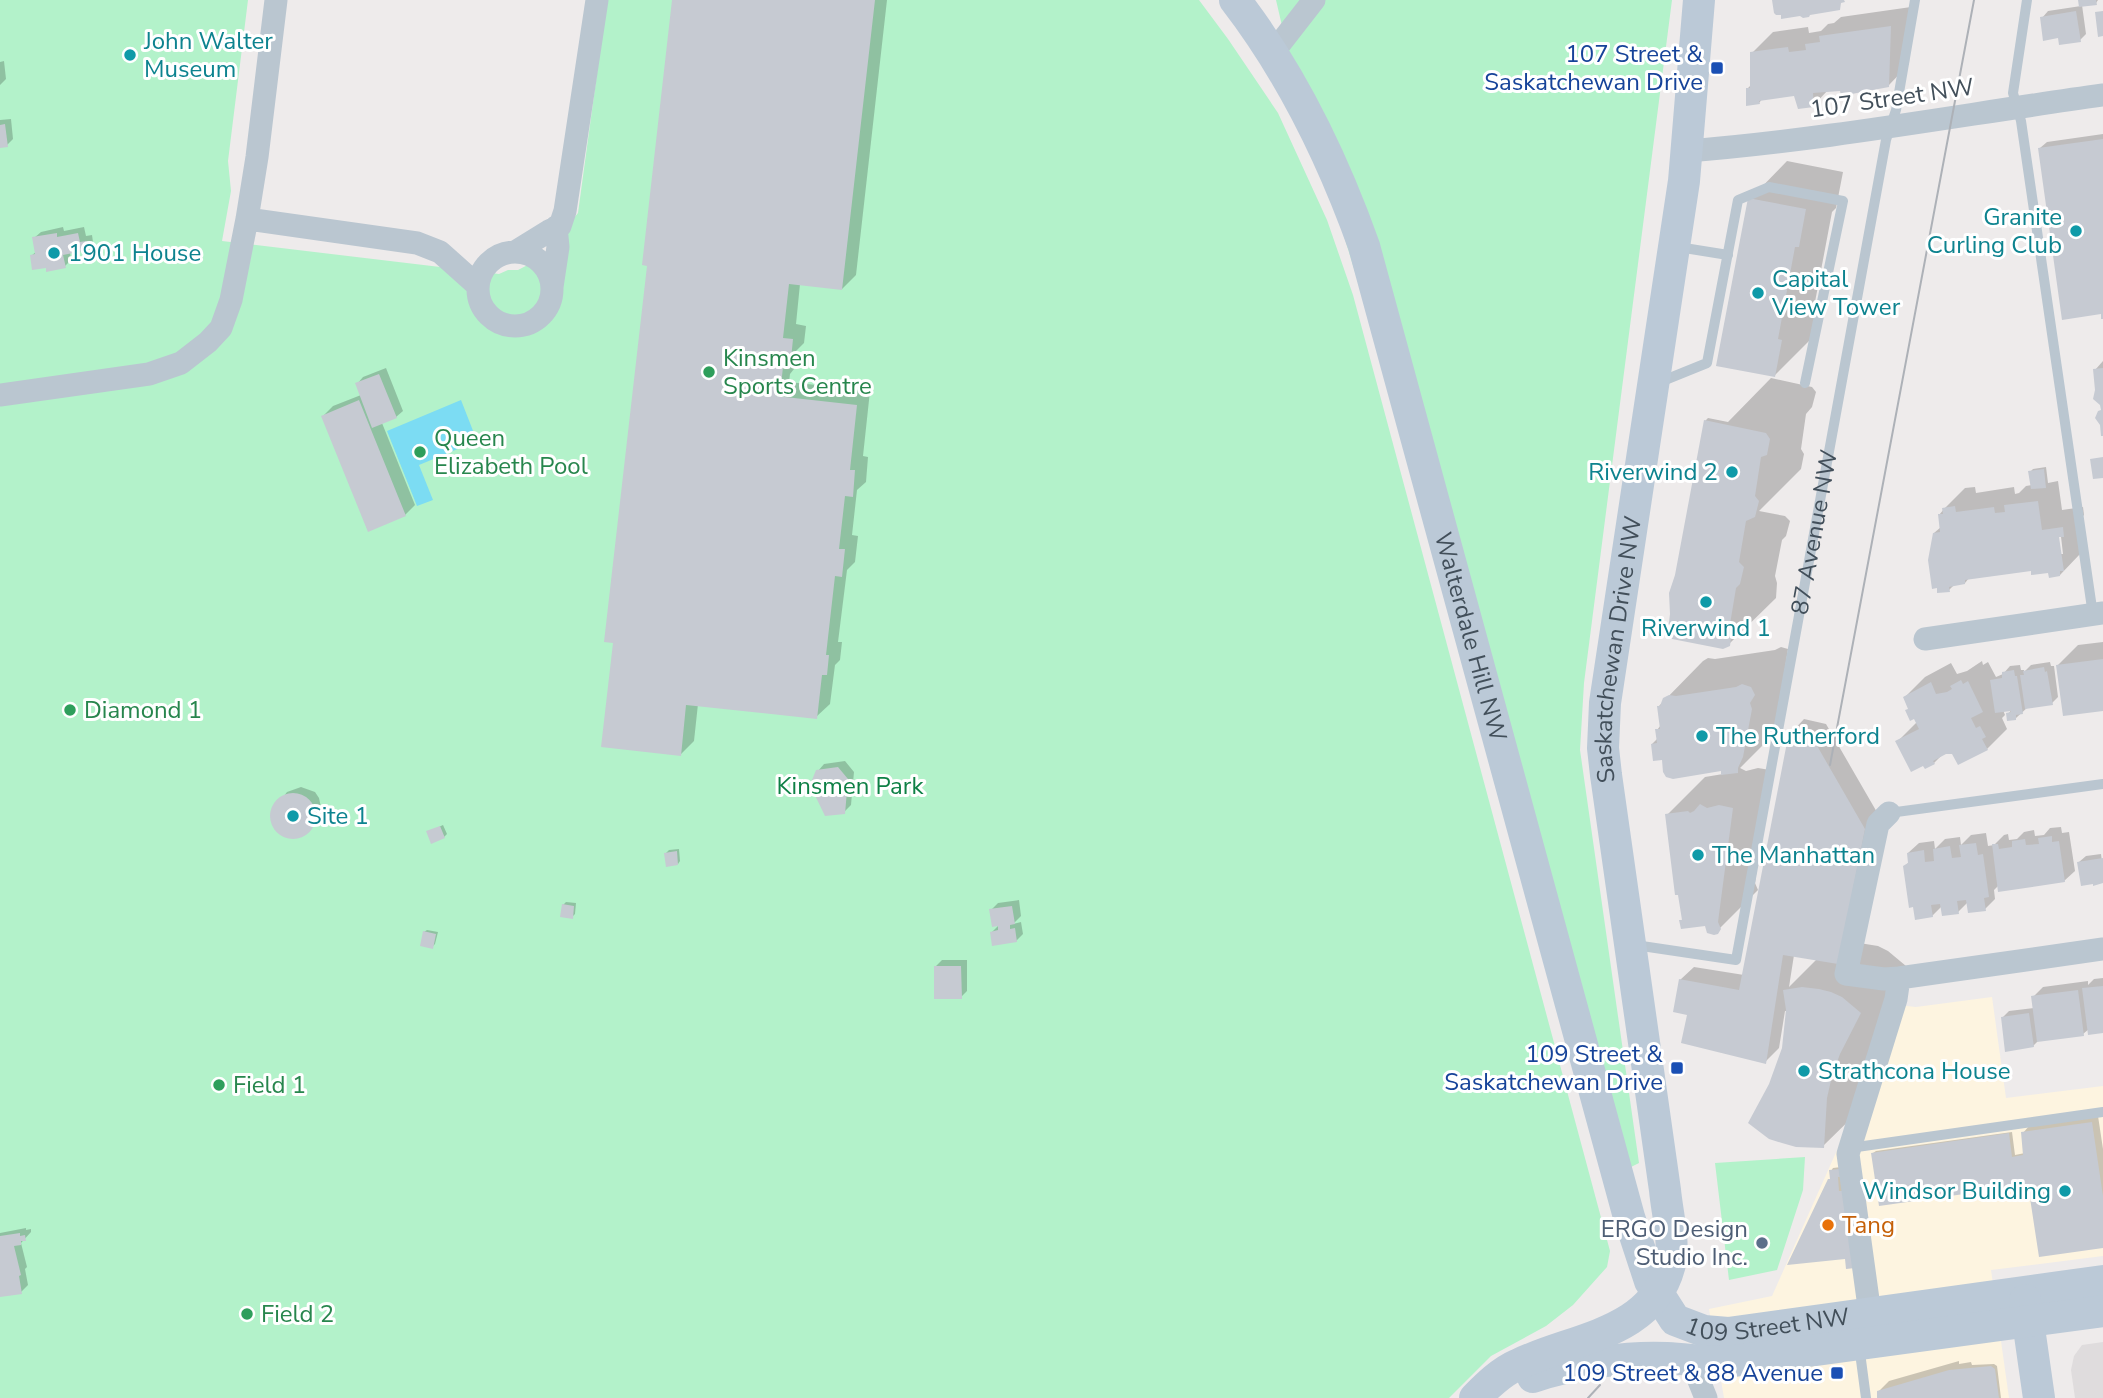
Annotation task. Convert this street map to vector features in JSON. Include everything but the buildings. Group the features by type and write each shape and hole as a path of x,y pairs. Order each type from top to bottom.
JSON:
{"main road":[{"name":"Walterdale Hill NW","path":"1235,0 1297,94 1349,203 1364,246 1632,1226 1644,1266 1657,1295"},
{"name":"Saskatchewan Drive NW","path":"1657,1295 1670,1262 1671,1245 1606,775 1602,728 1687,151 1699,0"},
{"name":"109 Street NW","path":"1499,1398 1518,1383 1536,1376 1570,1367 1618,1360 1665,1358 1727,1362 1859,1346 2026,1306 2103,1281"},
{"name":"109 Street NW","path":"1475,1398 1489,1384 1515,1366 1549,1351 1590,1339 1633,1319 1657,1295 1675,1320 1704,1331 1728,1333 1870,1314 2026,1306 2103,1311"},
{"path":"2026,1306 2039,1398"}],"street":[{"path":"0,396 149,374 181,363 197,352 220,328 231,300 247,219 276,0"},
{"path":"515,252 560,226 565,211 597,0"},
{"path":"1272,54 1314,0"},
{"name":"107 Street NW","path":"1687,151 1891,126 2103,94"},
{"path":"247,219 417,243 440,251 478,286"},
{"path":"552,289 550,276 544,265 523,252 499,255 488,263 478,286 484,308 502,323 525,324 536,319 545,311 550,301 552,289 558,247 556,227"},
{"path":"1925,639 2098,614"},
{"path":"1889,813 1878,824 1846,974 1884,979 1899,978 2103,949"},
{"path":"1870,1314 1848,1154 1896,999 1899,978"},
{"path":"1691,1361 1706,1398"}],"lane":[{"name":"87 Avenue NW","path":"1630,944 1736,960 1881,167 1896,110 1915,0"},
{"path":"2027,0 2013,93 2021,121 2098,614"},
{"path":"1653,385 1707,363 1738,200 1769,187 1843,201 1805,383"},
{"path":"1674,247 1728,255"},
{"path":"1889,813 2103,784"},
{"path":"1850,1147 2103,1112"},
{"path":"1859,1346 1866,1398"}],"shaded area":[{"path":"1992,997 2006,1098 2103,1086 2103,1256 1991,1270 2009,1398 1724,1398 1709,1309 1772,1296 1838,1148 1889,1004 1916,1007"},
{"path":"2103,1342 2103,1398 2075,1398 2071,1370 2074,1356 2082,1345"}],"green space":[{"name":"Kinsmen Park","path":"0,0 248,0 228,161 231,191 222,241 499,274 518,270 541,258 578,213 607,0 1199,0 1278,113 1327,220 1353,295 1610,1251 1607,1267 1573,1305 1546,1326 1491,1356 1449,1398 0,1398"},
{"path":"1276,0 1672,0 1584,683 1580,750 1639,1163 1629,1168 1289,56"},
{"path":"1805,1157 1803,1190 1777,1270 1729,1280 1715,1163"}],"water":[{"path":"461,400 477,441 419,465 433,500 417,506 387,431"}],"tram line":[{"path":"1830,765 1974,0"},
{"path":"1588,1398 1600,1385"}],"place":[{"name":"John Walter Museum","path":"130,55"},
{"name":"107 Street & Saskatchewan Drive","path":"1717,68"},
{"name":"Granite Curling Club","path":"2076,231"},
{"name":"1901 House","path":"54,253"},
{"name":"Capital View Tower","path":"1758,293"},
{"name":"Kinsmen Sports Centre","path":"709,372"},
{"name":"Queen Elizabeth Pool","path":"420,452"},
{"name":"Riverwind 2","path":"1732,472"},
{"name":"Riverwind 1","path":"1706,602"},
{"name":"Diamond 1","path":"70,710"},
{"name":"The Rutherford","path":"1702,736"},
{"name":"Site 1","path":"293,816"},
{"name":"The Manhattan","path":"1698,855"},
{"name":"109 Street & Saskatchewan Drive","path":"1677,1068"},
{"name":"Strathcona House","path":"1804,1071"},
{"name":"Field 1","path":"219,1085"},
{"name":"Windsor Building","path":"2065,1191"},
{"name":"Tang","path":"1828,1225"},
{"name":"ERGO Design Studio Inc.","path":"1762,1243"},
{"name":"Field 2","path":"247,1314"},
{"name":"109 Street & 88 Avenue","path":"1837,1373"}]}
